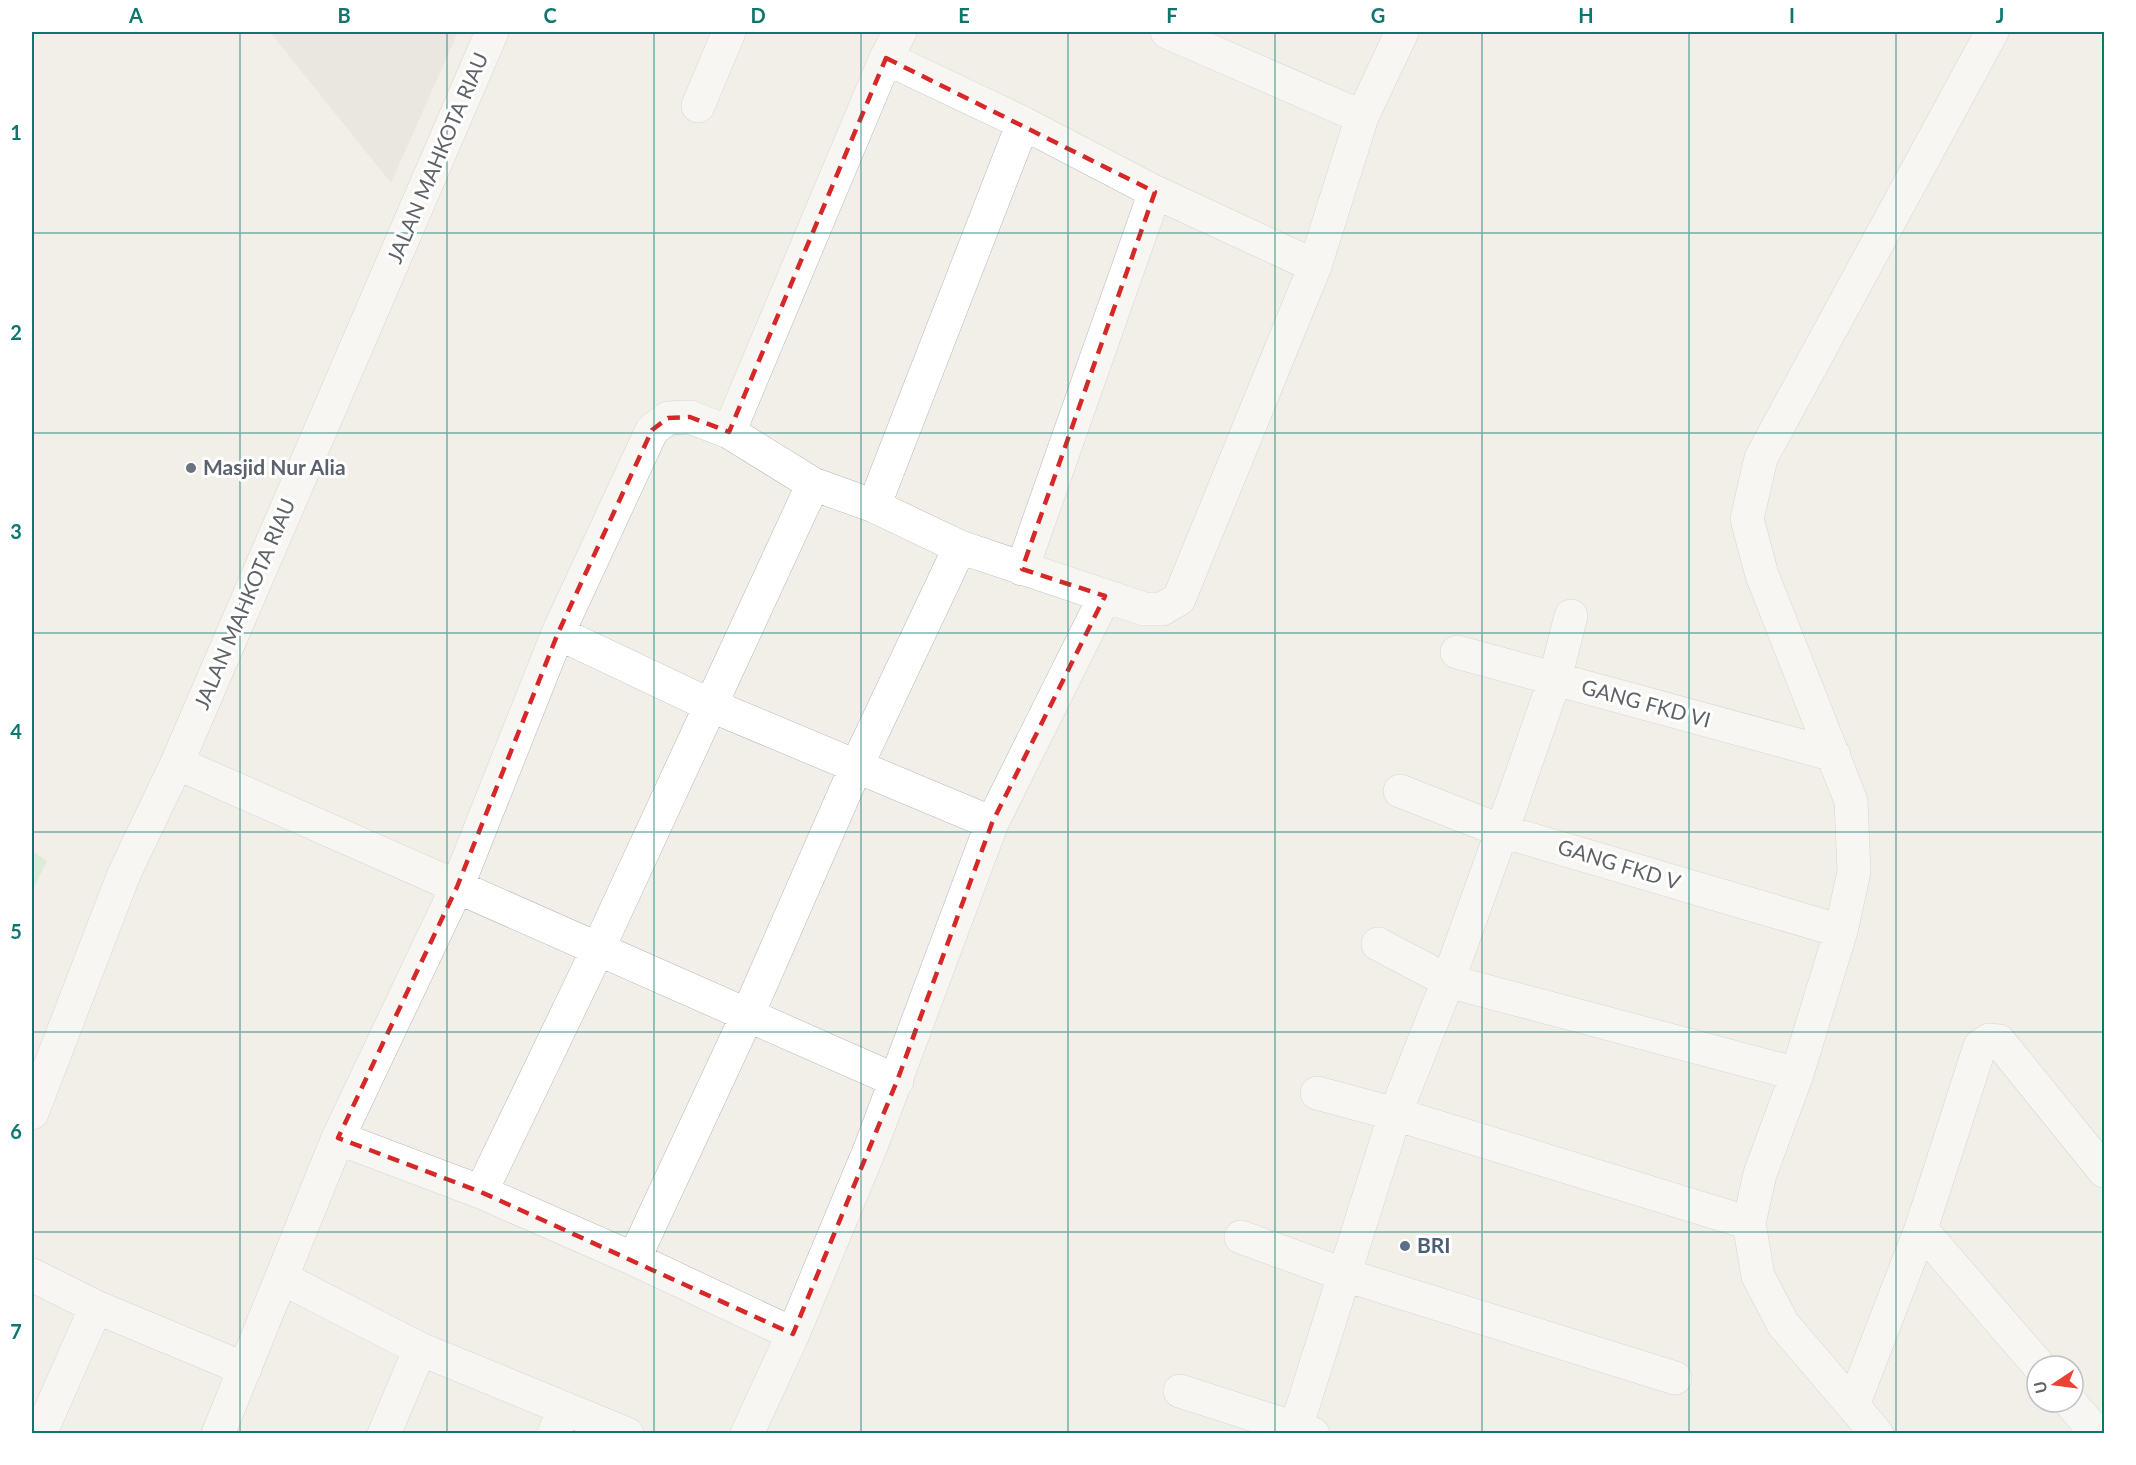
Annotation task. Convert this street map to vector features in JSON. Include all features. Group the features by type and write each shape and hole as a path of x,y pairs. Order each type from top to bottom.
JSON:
{"street":[{"name":"JALAN MAHKOTA RIAU","path":"32,1113 124,874 177,763 492,32"},
{"path":"698,106 729,32"},
{"path":"1167,32 1362,117"},
{"path":"218,1434 338,1137 457,887 558,633 652,430 669,418 690,417 729,432 813,484 874,506 960,547 1144,609 1162,609 1179,599 1314,266 1362,117 1402,32"},
{"path":"1877,1434 1783,1324 1758,1276 1749,1224 1760,1174 1797,1074 1841,931 1854,872 1851,801 1762,575 1747,519 1761,458 1992,32"},
{"path":"729,432 893,45 1023,123 1155,192 1314,266"},
{"path":"874,506 1023,123"},
{"path":"1022,569 1155,192"},
{"path":"481,1192 712,706 813,484"},
{"path":"634,1259 747,1016 856,767 960,547"},
{"path":"747,1434 793,1334 897,1081 992,823 1105,596"},
{"path":"1180,1391 1301,1432 1395,1114 1448,981 1502,831 1555,679 1571,616"},
{"path":"558,633 712,706 992,823"},
{"name":"GANG FKD VI","path":"1457,652 1834,755"},
{"path":"177,763 897,1081"},
{"name":"GANG FKD V","path":"1400,791 1502,831 1841,931"},
{"path":"1378,944 1448,981 1797,1074"},
{"path":"1853,1405 1922,1229 1980,1046 1989,1040 1999,1041 2104,1171"},
{"path":"1317,1094 1395,1114 1749,1224"},
{"path":"338,1137 481,1192 634,1259 793,1334"},
{"path":"1922,1229 2029,1354"},
{"path":"1241,1237 1346,1275 1675,1378"},
{"path":"32,1275 96,1306 245,1369"},
{"path":"282,1278 559,1421 627,1434"},
{"path":"40,1434 96,1306"},
{"path":"384,1434 420,1349"},
{"path":"2080,1414 2097,1434"}],"highlighted area":[{"path":"886,58 1155,192 1022,569 1105,596 992,823 897,1081 793,1334 481,1192 338,1138 457,887 558,633 652,430 668,418 690,417 729,432"}],"shaded area":[{"path":"270,32 458,32 391,183"}],"green space":[{"path":"32,851 47,861 32,891"}],"place":[{"name":"Masjid Nur Alia","path":"191,468"},
{"name":"BRI","path":"1405,1246"}]}
